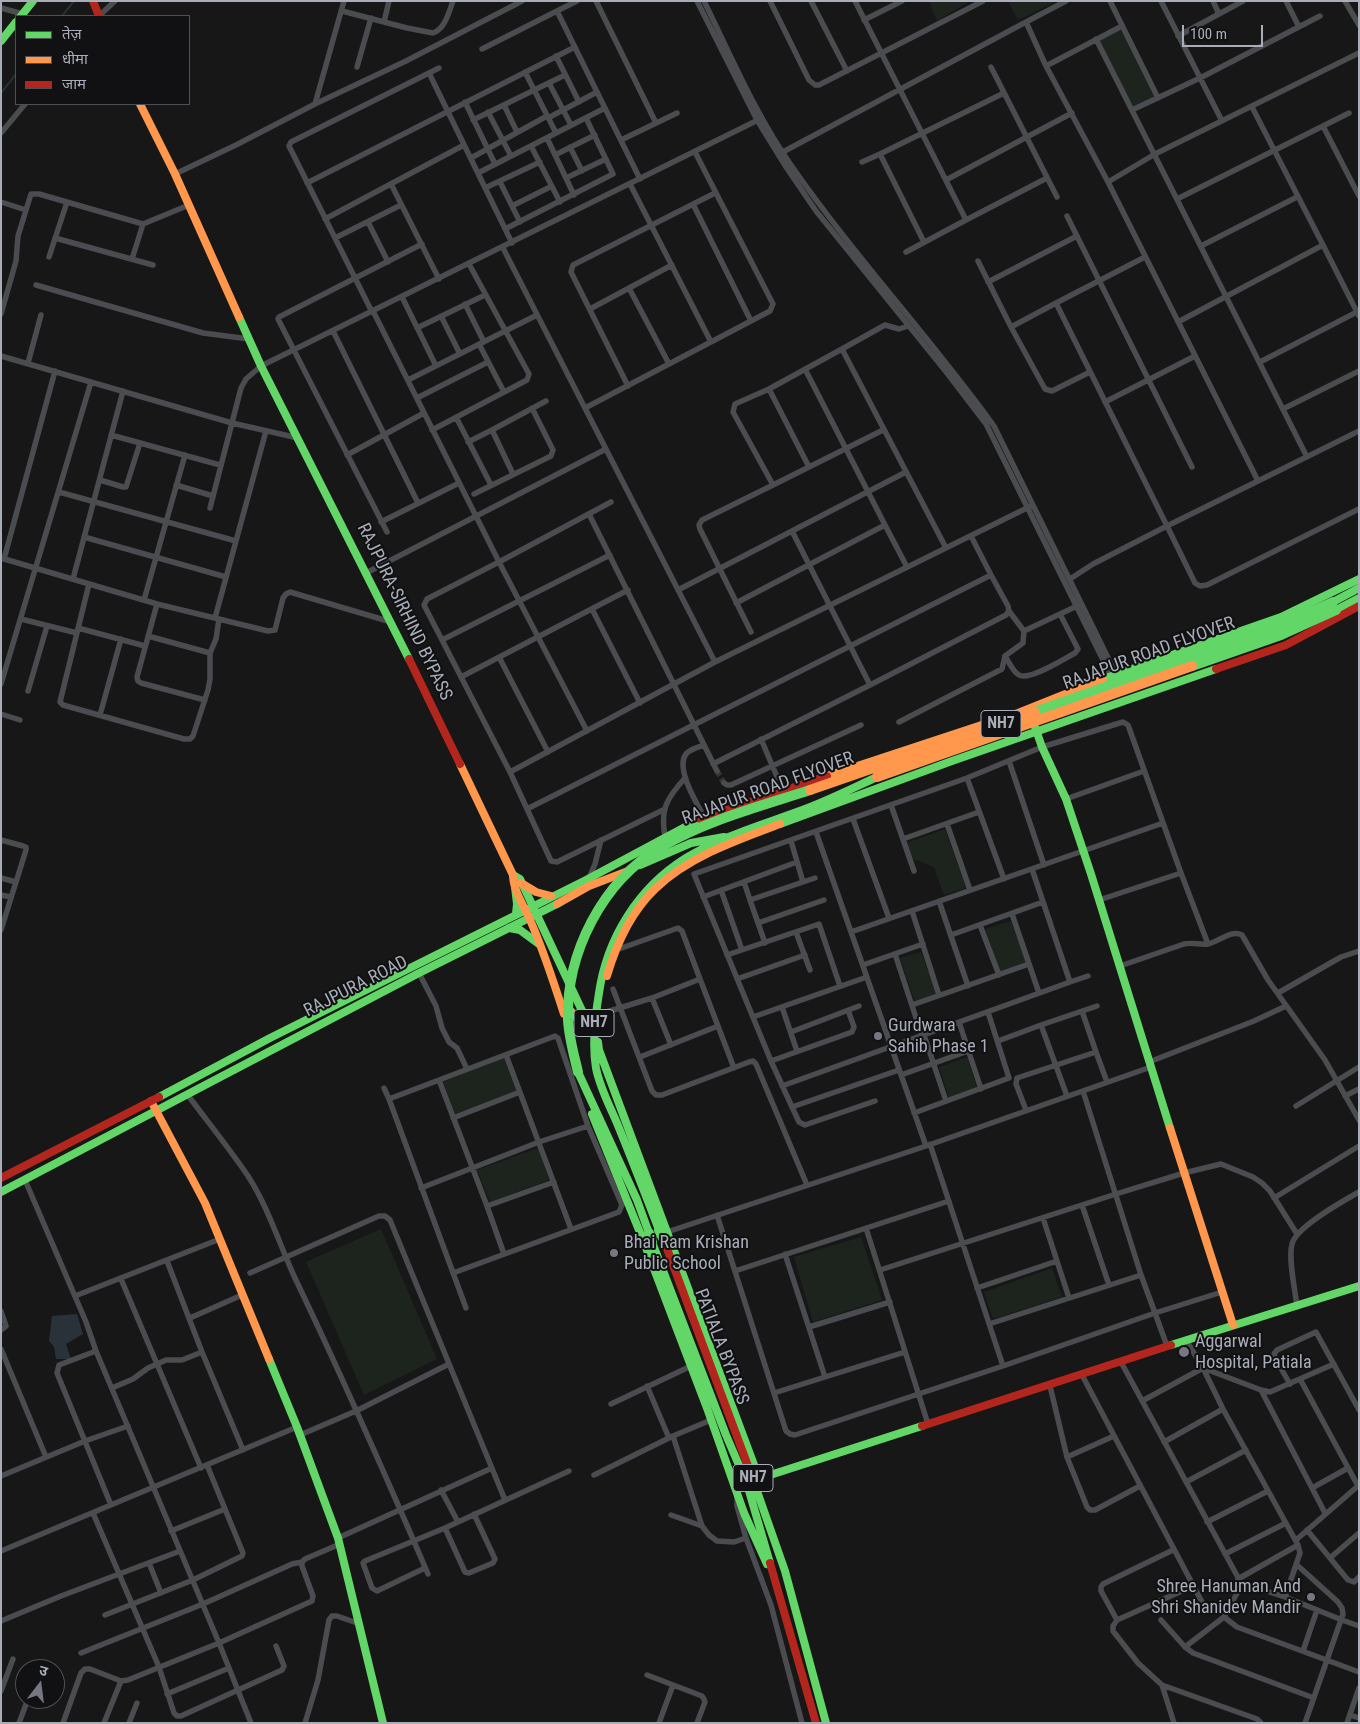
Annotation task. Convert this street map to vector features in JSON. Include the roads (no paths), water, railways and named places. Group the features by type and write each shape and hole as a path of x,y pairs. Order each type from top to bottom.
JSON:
{"main road":[{"path":"22,15 33,1"},
{"path":"2,39 15,24"},
{"name":"RAJPURA-SIRHIND BYPASS","path":"140,105 175,174 261,366 391,622 513,875 513,883 518,885 531,912"},
{"name":"RAJPURA ROAD","path":"1,1192 418,973 509,928 551,896 704,817 1028,708 1281,617 1359,579"},
{"name":"RAJAPUR ROAD FLYOVER","path":"878,777 1281,635 1334,606 1359,588"},
{"name":"RAJAPUR ROAD FLYOVER","path":"776,1581 747,1484 716,1408 656,1236 637,1200 578,1072 571,1043 568,1015 573,973 579,951 599,909 617,884 632,868 669,843 716,822 936,747 1359,598"},
{"path":"776,1581 761,1552 738,1494 691,1366 656,1236 599,1050 600,1014 604,988 613,956 635,913 654,890 673,874 691,869 729,843 1037,731 1286,645 1359,606"},
{"path":"1028,708 1042,748 1066,799 1233,1325"},
{"name":"RAJPURA ROAD","path":"705,847 806,809 878,777"},
{"name":"RAJPURA ROAD","path":"1,1178 270,1038 486,931 516,914 531,912 696,841 734,836"},
{"name":"PATIALA BYPASS","path":"705,847 663,874 643,894 626,917 613,941 602,974 594,1027 596,1068 656,1236 763,1504 785,1571 826,1723"},
{"path":"516,914 518,885 551,896"},
{"path":"531,912 539,944 551,972 563,1010 577,1075 721,1374 757,1473 764,1477 1050,1386 1167,1346 1359,1286"},
{"path":"531,912 566,974 585,1017 594,1027 590,1030 581,1024 570,1010 563,1010"},
{"path":"509,928 520,930 539,944"},
{"path":"152,1101 205,1203 299,1431 339,1541 384,1723"},
{"name":"NH7","path":"776,1581 816,1723"}],"street":[{"path":"96,9 114,1"},
{"path":"315,104 344,1"},
{"path":"384,22 389,1"},
{"path":"342,11 433,33 440,29 448,17 453,1"},
{"path":"175,174 406,61 522,1"},
{"path":"482,49 577,1"},
{"path":"596,1 656,123"},
{"path":"698,1 759,119 816,211 986,424 1070,579 1125,700"},
{"path":"704,1 759,119"},
{"path":"770,1 811,82 815,85 819,85 882,54 982,1"},
{"path":"811,1 847,71"},
{"path":"855,1 966,220"},
{"path":"864,20 902,1"},
{"path":"780,153 1066,1"},
{"path":"1110,1 1158,98"},
{"path":"1161,1 1222,121"},
{"path":"1213,1 1219,14"},
{"path":"1286,1 1299,27"},
{"path":"1345,1 1359,25"},
{"path":"1178,36 1240,2"},
{"path":"1,8 15,15"},
{"path":"557,11 640,179"},
{"path":"1132,110 1200,78 1320,16"},
{"path":"357,67 370,18"},
{"path":"1026,22 1046,66 1108,182 1258,482"},
{"path":"1046,66 1122,26"},
{"path":"1096,39 1308,457"},
{"path":"307,183 447,110 575,47"},
{"path":"1108,182 1155,154 1359,52"},
{"path":"556,56 579,102"},
{"path":"992,67 1057,197"},
{"path":"439,68 290,142 289,146 499,562 587,731"},
{"path":"525,72 556,133"},
{"path":"429,73 512,243"},
{"path":"474,120 565,75"},
{"path":"549,83 571,125"},
{"path":"471,158 597,92"},
{"path":"862,162 1004,93"},
{"path":"465,102 495,164"},
{"path":"1,133 24,105"},
{"path":"504,105 518,132"},
{"path":"1252,107 1358,313 1260,362"},
{"path":"478,173 605,108"},
{"path":"488,112 510,156"},
{"path":"621,140 677,113"},
{"path":"946,180 1072,113"},
{"path":"1177,199 1349,114"},
{"path":"505,229 611,176 613,172 586,118"},
{"path":"210,508 240,394 246,379 261,366 503,248 759,119"},
{"path":"1323,126 1359,196"},
{"path":"555,155 594,135"},
{"path":"547,138 574,195"},
{"path":"325,219 464,145"},
{"path":"531,146 560,202"},
{"path":"570,147 582,171"},
{"path":"585,408 770,311 773,304 695,152"},
{"path":"780,153 841,233 967,389 994,426 1077,606 1115,677"},
{"path":"880,154 924,242"},
{"path":"566,178 606,159"},
{"path":"485,188 540,162"},
{"path":"906,252 1047,178"},
{"path":"500,182 520,222"},
{"path":"391,184 439,279"},
{"path":"630,184 711,342"},
{"path":"512,206 552,186"},
{"path":"1,314 14,270 18,236 29,197 35,193 144,224 189,205"},
{"path":"628,386 571,272 573,265 715,193"},
{"path":"1200,246 1297,197"},
{"path":"1,202 26,210"},
{"path":"49,256 67,202"},
{"path":"694,204 751,321"},
{"path":"335,238 401,205"},
{"path":"1067,216 1192,467"},
{"path":"368,222 388,262"},
{"path":"132,259 144,224"},
{"path":"988,282 1077,236"},
{"path":"55,238 153,265"},
{"path":"387,532 294,350 278,323 279,317 422,244"},
{"path":"1178,322 1323,245"},
{"path":"503,248 715,662"},
{"path":"1011,327 1145,257"},
{"path":"978,261 1045,390 1052,391 1090,372"},
{"path":"432,430 529,378 529,374 469,264"},
{"path":"590,309 672,265"},
{"path":"36,285 203,333 249,339"},
{"path":"629,288 669,364"},
{"path":"418,328 485,294"},
{"path":"402,297 436,366"},
{"path":"465,304 488,362 504,392"},
{"path":"1056,304 1195,583 1200,586 1207,585 1359,509"},
{"path":"28,363 41,315"},
{"path":"408,380 537,315"},
{"path":"441,316 460,354"},
{"path":"773,485 733,412 735,404 769,389 881,327 889,325 899,329 908,326"},
{"path":"333,331 418,504"},
{"path":"842,349 946,548"},
{"path":"1,356 232,423 298,438"},
{"path":"1105,402 1194,356"},
{"path":"416,398 488,362"},
{"path":"805,369 908,567"},
{"path":"1283,409 1359,371"},
{"path":"55,372 2,559 157,604 272,631 275,630 277,625 284,598 290,592 391,622"},
{"path":"1,684 37,569 91,382"},
{"path":"769,389 809,467"},
{"path":"73,579 123,391"},
{"path":"468,442 546,401"},
{"path":"474,494 553,454 553,450 532,408"},
{"path":"348,455 424,413"},
{"path":"456,417 490,485"},
{"path":"492,430 513,474"},
{"path":"751,632 700,530 699,525 702,520 883,430"},
{"path":"89,584 60,702 63,705 184,739 190,739 193,736 205,700 210,679 210,653 216,639 217,618 226,577 266,431"},
{"path":"1070,579 1093,564 1167,526 1359,431"},
{"path":"111,435 220,465"},
{"path":"100,480 126,487 140,443"},
{"path":"366,573 606,449"},
{"path":"144,600 185,455"},
{"path":"678,590 906,472"},
{"path":"381,522 459,483"},
{"path":"176,485 213,496"},
{"path":"59,492 236,541"},
{"path":"611,502 427,599 424,605 510,772 551,861 557,862 663,810"},
{"path":"510,772 715,662 1031,507"},
{"path":"589,514 717,771"},
{"path":"736,603 885,525"},
{"path":"792,531 870,685"},
{"path":"900,722 1002,669 1005,656 1023,643 1024,631 1008,611 1008,606 971,536"},
{"path":"84,537 226,577"},
{"path":"442,640 610,555"},
{"path":"528,809 991,575"},
{"path":"461,677 628,590"},
{"path":"157,604 137,677 138,681 205,700"},
{"path":"1024,631 1077,606"},
{"path":"592,609 640,703"},
{"path":"714,764 1006,615 1008,611"},
{"path":"1005,656 1017,674 1023,677 1032,675 1074,653 1078,649 1060,614"},
{"path":"21,620 121,639 145,646"},
{"path":"28,691 48,626"},
{"path":"148,636 210,653"},
{"path":"100,715 121,639"},
{"path":"499,657 548,752"},
{"path":"1,714 20,720"},
{"path":"875,1102 805,1125 799,1122 771,1061 691,869 791,841 967,778 1042,748 1123,722 1128,725 1208,944"},
{"path":"724,783 731,785 861,725"},
{"path":"761,739 782,791"},
{"path":"704,745 689,752 685,756 684,761 685,778 704,817"},
{"path":"1009,761 1044,865"},
{"path":"1066,799 1144,771"},
{"path":"665,836 663,810 667,800 685,778"},
{"path":"967,778 1004,879"},
{"path":"890,805 914,871"},
{"path":"903,839 979,812"},
{"path":"853,819 889,918"},
{"path":"851,932 1163,823"},
{"path":"947,824 970,890"},
{"path":"816,832 914,1112 949,1201 1003,1366"},
{"path":"1,840 26,847 2,926"},
{"path":"589,878 595,864 601,840"},
{"path":"791,841 803,882"},
{"path":"703,897 797,862"},
{"path":"1032,869 1070,982"},
{"path":"1099,900 1181,873"},
{"path":"1,878 16,882"},
{"path":"750,900 815,878"},
{"path":"744,882 765,943"},
{"path":"721,890 742,950"},
{"path":"1,896 11,897"},
{"path":"758,923 824,900"},
{"path":"939,901 968,986"},
{"path":"951,935 1043,902"},
{"path":"912,911 940,995"},
{"path":"1012,914 1039,993"},
{"path":"727,955 819,924 840,986"},
{"path":"980,925 999,975"},
{"path":"616,950 678,928 682,931 734,1068"},
{"path":"796,932 810,970"},
{"path":"1120,966 1191,943 1208,944 1234,933 1242,935 1260,968 1325,1060 1359,1120"},
{"path":"863,965 923,944"},
{"path":"1278,993 1341,957 1359,951"},
{"path":"895,954 946,1101"},
{"path":"737,979 805,955"},
{"path":"912,1005 1029,964"},
{"path":"418,973 436,1006 442,1028 449,1042 457,1048 467,1069"},
{"path":"782,1086 1088,976"},
{"path":"753,1017 867,977"},
{"path":"600,1014 652,998 700,979"},
{"path":"613,989 652,1090 659,1096 753,1061 756,1064 807,1185"},
{"path":"652,998 670,1045"},
{"path":"790,1032 860,1006"},
{"path":"998,1041 1096,1006"},
{"path":"656,1236 928,1145 1107,1082 1286,1006"},
{"path":"782,1007 798,1052"},
{"path":"771,1061 852,1032 854,1027 848,1010"},
{"path":"1082,1011 1107,1082"},
{"path":"914,1112 1009,1078 988,1012"},
{"path":"959,1022 981,1089"},
{"path":"1041,1025 1067,1096"},
{"path":"640,1057 718,1026"},
{"path":"389,1099 555,1036 558,1038 588,1126 622,1205 622,1209 619,1212 453,1274"},
{"path":"792,1107 968,1052"},
{"path":"1026,1110 1016,1084 1018,1078 1096,1052"},
{"path":"506,1055 572,1229"},
{"path":"1296,1106 1359,1067"},
{"path":"439,1080 488,1206 504,1254"},
{"path":"384,1088 466,1308"},
{"path":"1346,1096 1359,1088"},
{"path":"1083,1090 1141,1275 1167,1346"},
{"path":"453,1118 520,1092"},
{"path":"187,1094 248,1177 262,1202 400,1509 414,1541 426,1571 377,1591 372,1588 364,1566 365,1561 414,1541 445,1528 569,1471"},
{"path":"421,1188 539,1142 588,1126"},
{"path":"1274,1198 1359,1146"},
{"path":"880,1270 1116,1194 1184,1173 1221,1164 1253,1176 1262,1183 1274,1198 1296,1234"},
{"path":"25,1180 230,1668 251,1723"},
{"path":"488,1206 554,1182"},
{"path":"1297,1306 1291,1248 1296,1234 1359,1192"},
{"path":"735,1271 949,1201"},
{"path":"1082,1205 1109,1285"},
{"path":"717,1215 786,1431 794,1435 1222,1292"},
{"path":"250,1273 379,1216 385,1216 390,1220 505,1500"},
{"path":"1043,1218 1069,1298"},
{"path":"866,1228 928,1424"},
{"path":"75,1296 167,1261 220,1238"},
{"path":"785,1254 825,1377"},
{"path":"167,1261 202,1352 244,1450"},
{"path":"977,1288 1057,1261"},
{"path":"989,1324 1141,1275"},
{"path":"105,1616 192,1580 243,1555 225,1508 157,1364 121,1279"},
{"path":"190,1318 242,1295"},
{"path":"809,1327 890,1302"},
{"path":"1,1311 6,1326 1,1330"},
{"path":"1290,1384 1274,1354 1277,1350 1314,1332 1318,1334 1359,1410"},
{"path":"1186,1340 1297,1543 1300,1553 1285,1598"},
{"path":"1,1349 46,1457"},
{"path":"96,1351 59,1365 57,1373 111,1505"},
{"path":"112,1388 133,1380 148,1368 157,1364 170,1359 182,1360 202,1352"},
{"path":"774,1394 905,1352"},
{"path":"1121,1362 1240,1582 1359,1626"},
{"path":"1,1551 244,1450 356,1411 449,1364"},
{"path":"1142,1401 1203,1368 1270,1392 1334,1364"},
{"path":"611,1404 691,1366"},
{"path":"1082,1375 1203,1604"},
{"path":"1185,1646 1224,1617 1240,1582 1297,1543 1307,1530 1325,1513 1358,1486 1300,1379"},
{"path":"647,1386 671,1437 702,1526 709,1536 717,1541 734,1542 746,1538"},
{"path":"1050,1386 1067,1457 1087,1507 1090,1510 1095,1510 1140,1486"},
{"path":"1261,1390 1325,1513"},
{"path":"1164,1442 1223,1409"},
{"path":"594,1475 671,1437 711,1420"},
{"path":"1,1476 85,1441 128,1426"},
{"path":"1067,1457 1114,1436"},
{"path":"1186,1482 1246,1450"},
{"path":"81,1654 203,1604 292,1564 302,1562 400,1509 492,1468"},
{"path":"1312,1488 1348,1468"},
{"path":"442,1490 458,1522"},
{"path":"1207,1522 1268,1491"},
{"path":"738,1494 737,1506 746,1538 771,1605 802,1723"},
{"path":"171,1531 225,1508"},
{"path":"93,1513 159,1667 167,1694 177,1716 239,1690 284,1668 276,1646"},
{"path":"445,1528 465,1572 469,1573 493,1564 495,1559 474,1514"},
{"path":"671,1515 702,1526"},
{"path":"1224,1554 1286,1523"},
{"path":"1307,1530 1350,1582 1354,1582 1359,1577"},
{"path":"1330,1558 1359,1533"},
{"path":"1117,1620 1101,1591 1103,1584 1173,1550"},
{"path":"1,1621 180,1551"},
{"path":"63,1723 84,1669 121,1681 128,1680 219,1643 312,1601 313,1596 302,1562"},
{"path":"149,1563 162,1593"},
{"path":"1296,1564 1340,1605 1343,1611 1342,1620 1305,1723"},
{"path":"1193,1586 1117,1620 1113,1626 1113,1631 1138,1662 1162,1685 1257,1719 1261,1723"},
{"path":"1303,1651 1317,1610"},
{"path":"305,1723 318,1680 329,1620 332,1616 338,1616 360,1624"},
{"path":"1224,1617 1237,1627 1359,1672"},
{"path":"1161,1620 1193,1653 1314,1698"},
{"path":"1,1691 13,1659"},
{"path":"167,1694 230,1668"},
{"path":"647,1675 702,1696 704,1699 697,1723"},
{"path":"104,1723 121,1681"},
{"path":"659,1723 673,1685"},
{"path":"1162,1685 1174,1723"},
{"path":"1347,1723 1359,1688"},
{"path":"129,1723 137,1703"},
{"path":"19,1723 24,1709"},
{"path":"1350,1715 1359,1718"}],"waterway":[{"path":"63,15 74,1"},
{"path":"1,93 15,75"}],"tunnel":[{"path":"717,771 724,783"}],"place":[{"name":"Gurdwara Sahib Phase 1","path":"878,1036"},
{"name":"Bhai Ram Krishan Public School","path":"614,1253"},
{"name":"Aggarwal Hospital, Patiala","path":"1184,1352"},
{"name":"Shree Hanuman And Shri Shanidev Mandir","path":"1311,1597"}]}
